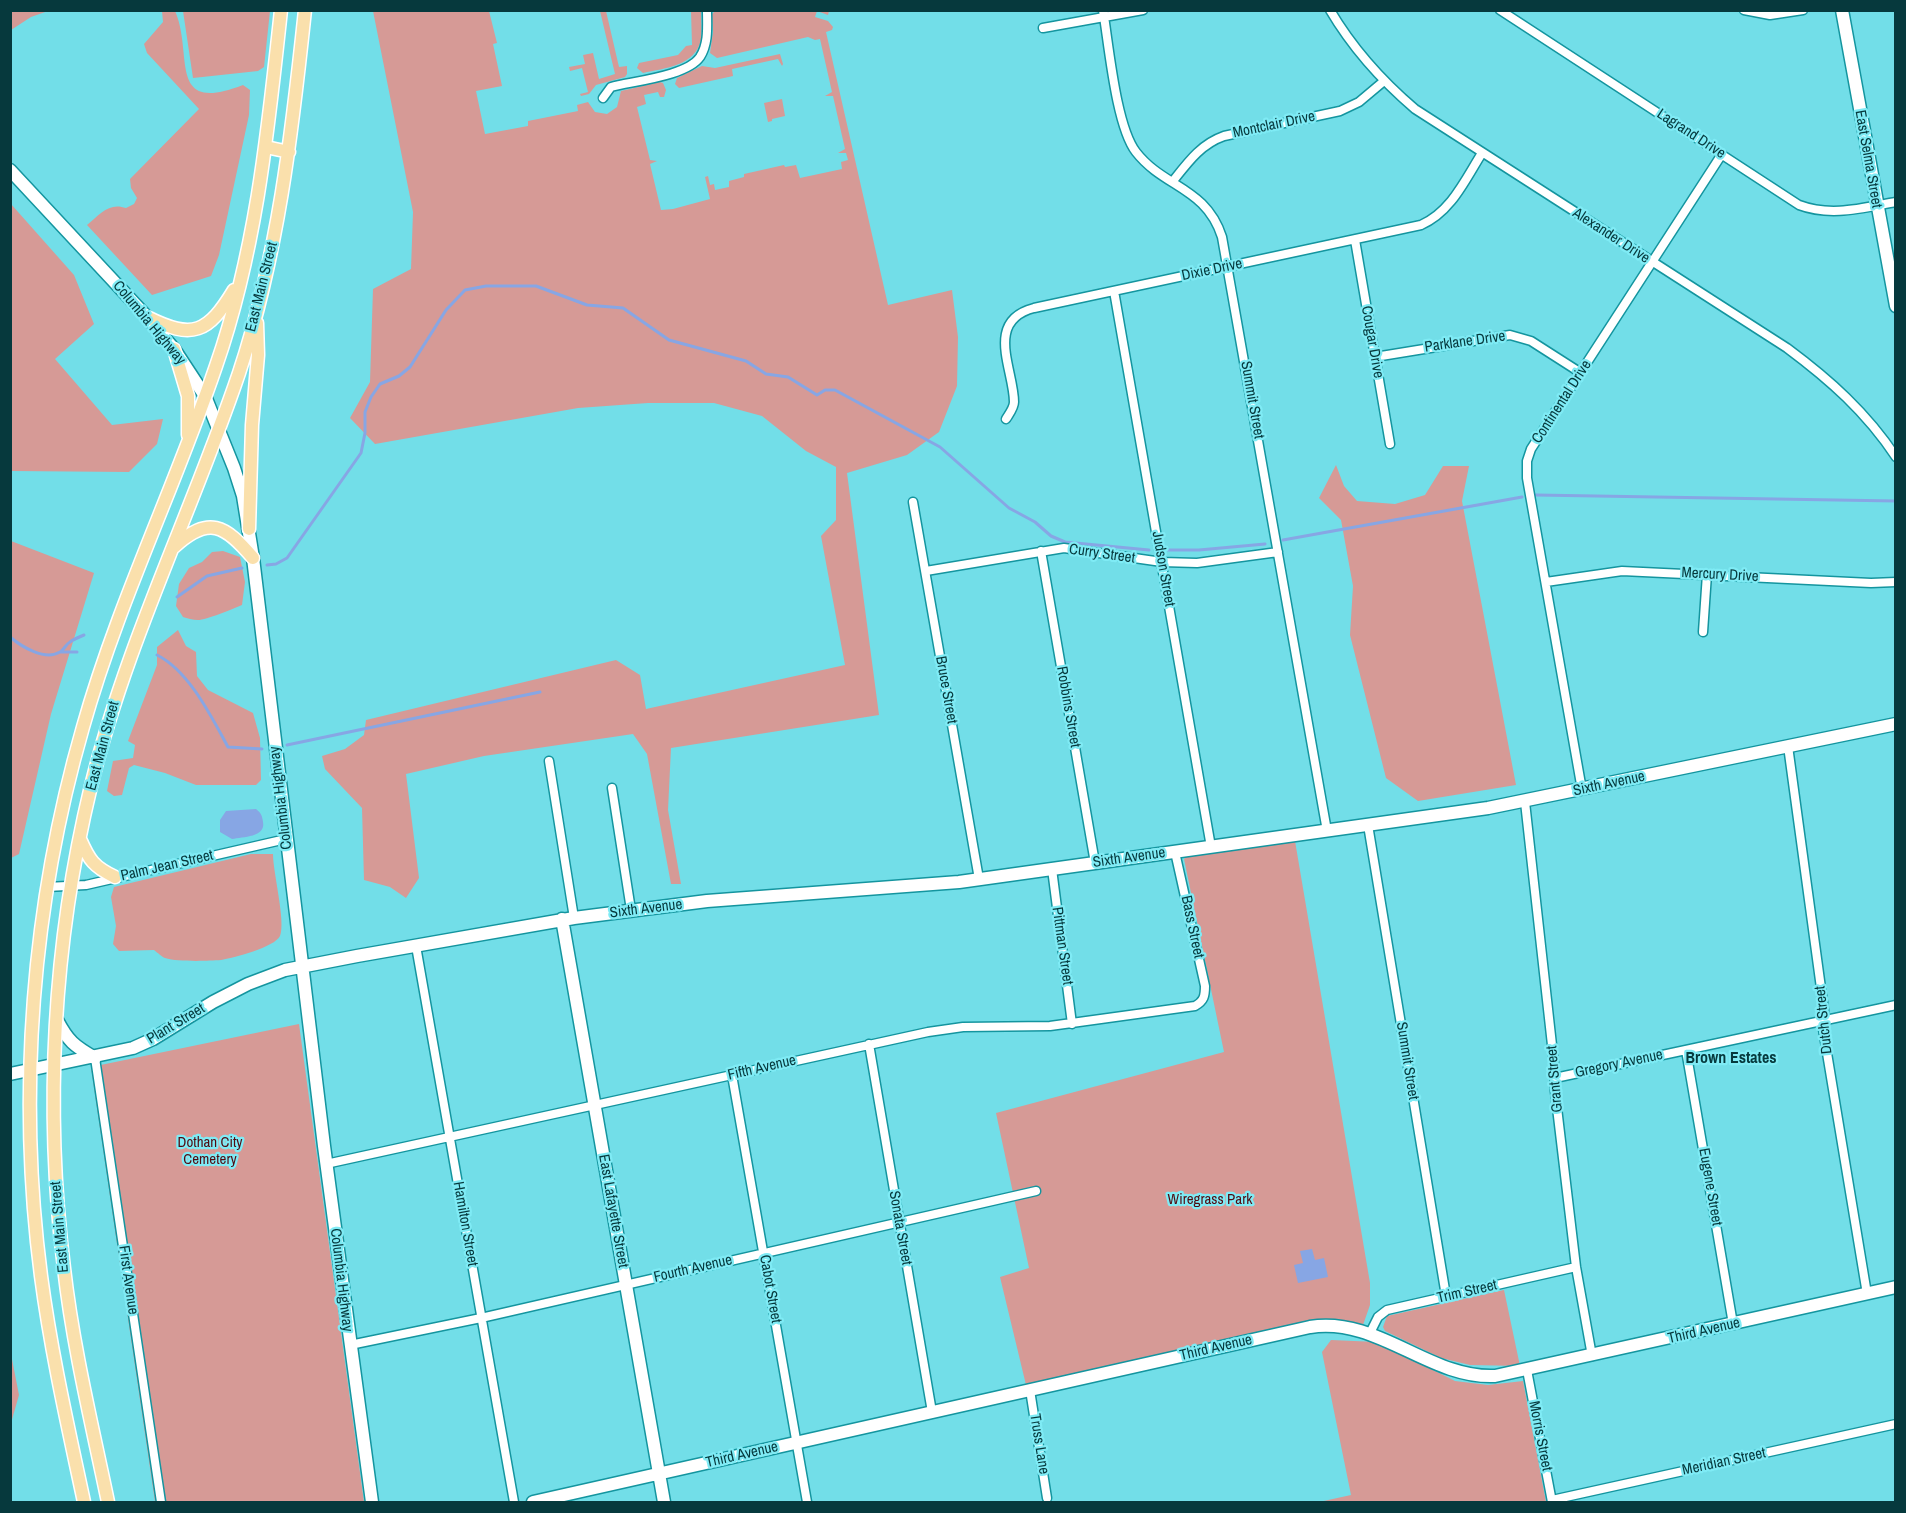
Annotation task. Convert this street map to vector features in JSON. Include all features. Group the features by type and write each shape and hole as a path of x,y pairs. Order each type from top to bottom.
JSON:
{"main road":[{"name":"East Main Street","path":"84,1503 55,1366 41,1275 33,1191 31,1071 37,964 47,887 68,783 98,677 123,606 205,396 227,331 242,276 256,211 266,147 281,10"},
{"name":"East Main Street","path":"108,1503 78,1361 64,1272 56,1189 54,1066 63,947 80,838 94,776 120,685 219,427 239,372 257,311 276,234 289,152 305,10"},
{"path":"266,147 289,152"},
{"path":"147,317 177,330 200,328 212,322 220,313 242,276"},
{"path":"249,529 252,425 258,355 257,311"},
{"path":"174,349 187,393 188,442"},
{"path":"171,550 192,532 212,528 224,530 235,536 253,558"},
{"path":"80,838 88,857 94,864 115,878"}],"street":[{"path":"603,98 611,87 682,70 696,62 701,56 707,39 707,10"},
{"path":"1043,28 1103,14 1143,10"},
{"name":"Alexander Drive","path":"1330,10 1350,41 1384,81 1415,109 1787,348 1822,374 1866,416 1896,457"},
{"name":"Lagrand Drive","path":"1500,10 1799,205 1809,209 1841,212 1896,202"},
{"path":"1744,10 1770,15 1803,10"},
{"name":"East Selma Street","path":"1842,10 1896,306"},
{"name":"Summit Street","path":"1103,14 1121,118 1127,136 1144,160 1198,199 1216,220 1222,237 1327,831"},
{"name":"Montclair Drive","path":"1173,181 1194,154 1213,140 1340,111 1359,102 1384,81"},
{"name":"Dixie Drive","path":"1006,419 1014,405 1005,341 1007,330 1014,320 1028,309 1415,227 1438,216 1447,207 1482,153"},
{"name":"Continental Drive","path":"1582,790 1527,478 1527,461 1531,449 1722,154"},
{"name":"Columbia Highway","path":"10,170 174,349 205,396 234,468 249,529 253,558 326,1164 372,1503"},
{"name":"Cougar Drive","path":"1355,240 1390,444"},
{"name":"Judson Street","path":"1114,291 1211,847"},
{"name":"Parklane Drive","path":"1375,357 1510,335 1531,341 1581,373"},
{"name":"Bruce Street","path":"913,502 979,879"},
{"name":"Curry Street","path":"926,571 1064,548 1162,562 1218,561 1278,552"},
{"name":"Robbins Street","path":"1041,551 1095,863"},
{"name":"Mercury Drive","path":"1545,582 1622,571 1871,583 1896,582"},
{"path":"1703,632 1707,574"},
{"name":"Sixth Avenue","path":"357,957 631,910 707,901 901,888 979,879 1525,802 1896,724"},
{"name":"Dutch Street","path":"1788,746 1824,1010 1823,1029 1867,1294"},
{"path":"549,761 568,919"},
{"path":"612,788 631,910"},
{"name":"Grant Street","path":"1525,802 1576,1267 1592,1356"},
{"name":"Summit Street","path":"1368,825 1446,1296"},
{"name":"Palm Jean Street","path":"47,887 71,887 286,839"},
{"name":"Bass Street","path":"1175,852 1205,986 1205,996 1202,1002"},
{"name":"Pittman Street","path":"1052,869 1072,1024"},
{"name":"East Lafayette Street","path":"568,919 594,1106 664,1503"},
{"name":"Hamilton Street","path":"416,946 514,1503"},
{"name":"Plant Street","path":"10,1074 95,1058 145,1044 213,1002 271,974 357,957"},
{"name":"Fifth Avenue","path":"326,1164 928,1032 963,1027 1072,1024 1195,1006 1202,1002"},
{"name":"Gregory Avenue","path":"1555,1078 1896,1005"},
{"path":"57,1020 73,1046 95,1058"},
{"name":"Sonata Street","path":"869,1044 932,1412"},
{"name":"Eugene Street","path":"1686,1050 1733,1324"},
{"name":"First Avenue","path":"95,1058 160,1503"},
{"name":"Cabot Street","path":"732,1075 807,1503"},
{"name":"Fourth Avenue","path":"350,1345 481,1318 1036,1191"},
{"name":"Trim Street","path":"1370,1333 1378,1317 1387,1310 1576,1267"},
{"name":"Third Avenue","path":"533,1503 1310,1327 1329,1326 1370,1333 1446,1367 1473,1376 1495,1376 1896,1287"},
{"name":"Morris Street","path":"1527,1370 1552,1501"},
{"name":"Truss Lane","path":"1030,1389 1047,1498"},
{"name":"Meridian Street","path":"1552,1501 1896,1424"}],"green space":[{"path":"11,10 48,11 31,17 11,30"},
{"path":"162,11 175,11 187,75 193,86 203,92 219,92 243,85 250,90 249,115 219,255 211,276 152,295 87,225 110,208 126,208 134,204 137,198 131,188 130,179 199,109 147,53 144,44 163,22"},
{"path":"183,11 270,11 264,67 258,71 193,78"},
{"path":"373,11 489,11 497,43 493,44 502,86 476,91 485,134 528,126 528,121 578,111 577,105 588,102 595,112 607,114 617,107 621,91 663,83 666,90 664,97 660,97 658,92 644,95 646,104 637,107 650,160 657,161 650,164 661,210 710,199 705,177 708,176 710,185 714,184 715,190 729,187 729,181 744,177 744,174 784,165 785,167 796,165 800,178 842,169 841,162 848,160 846,153 838,153 845,149 833,96 825,96 832,92 820,39 815,40 808,37 717,58 710,53 713,32 712,14 715,11 817,11 815,17 828,21 833,27 832,30 826,32 888,305 952,290 958,337 957,386 939,432 907,455 847,473 879,715 671,748 668,810 681,884 671,884 647,754 633,734 484,756 406,774 419,878 406,898 390,887 364,880 362,808 325,769 322,756 345,749 364,735 366,720 616,660 640,675 646,709 845,665 821,536 836,520 836,467 806,451 762,416 714,403 648,403 578,408 375,444 350,418 370,382 373,289 411,269 413,212"},
{"path":"600,11 606,11 619,67 627,66 627,74 625,77 596,85 589,94 581,96 580,94 588,92 582,68 570,71 569,67 585,64 583,55 593,53 599,79 615,74"},
{"path":"691,11 701,11 701,39 693,55 678,64 661,69 643,73 637,68 639,63 678,55 686,46 692,45"},
{"path":"817,11 829,11 828,15"},
{"path":"780,54 782,66 778,59 732,69 733,76 679,88 675,84 677,78 702,66 715,68"},
{"path":"782,99 785,116 768,122 764,103"},
{"path":"11,204 74,275 94,324 55,359 112,425 163,419 157,444 129,472 11,471"},
{"path":"1336,465 1344,486 1357,501 1395,504 1425,495 1443,466 1469,466 1462,501 1516,785 1418,801 1386,778 1350,635 1353,586 1341,520 1319,498"},
{"path":"11,541 94,573 51,714 19,854 11,858"},
{"path":"223,551 240,557 245,582 242,605 202,620 183,617 176,606 179,584 189,568 202,562 212,552"},
{"path":"178,630 186,646 196,652 197,676 208,690 253,713 260,738 261,780 256,785 196,785 165,773 134,765 129,768 122,795 114,796 107,791 113,761 133,758 135,745 128,741 157,665 157,647"},
{"name":"Wiregrass Park","path":"1295,841 1370,1283 1370,1305 1363,1325 1322,1320 1311,1321 1026,1385 1000,1277 1029,1268 996,1113 1224,1052 1184,859 1187,856"},
{"path":"251,854 273,854 281,920 280,936 277,940 235,957 201,961 165,958 154,950 119,951 113,944 116,926 111,897 114,887"},
{"name":"Dothan City Cemetery","path":"299,1024 364,1502 155,1502 91,1067"},
{"path":"1504,1290 1520,1366 1470,1365 1441,1358 1385,1331 1383,1327 1387,1316"},
{"path":"1331,1340 1377,1342 1455,1381 1488,1385 1523,1381 1546,1502 1319,1502 1351,1495 1322,1352"},
{"path":"11,1354 19,1395 10,1423"}],"water":[{"path":"256,809 261,814 263,822 261,831 247,837 232,839 220,832 220,820 226,811"},
{"path":"1312,1249 1315,1260 1324,1258 1328,1277 1298,1283 1294,1265 1303,1263 1300,1251"}],"waterway":[{"path":"267,565 276,564 287,558 361,453 365,433 365,412 380,384 399,376 410,367 446,310 465,290 486,286 536,286 587,305 623,308 669,340 746,361 766,374 788,377 817,395 825,390 835,390 940,447 1009,508 1035,522 1051,536 1065,542 1149,550"},
{"path":"1536,495 1896,501"},
{"path":"1283,540 1522,497"},
{"path":"1168,550 1199,550 1265,544"},
{"path":"177,597 207,576 242,568"},
{"path":"10,637 27,649 48,655 60,652 69,643 84,635"},
{"path":"61,652 77,652"},
{"path":"157,655 169,662 189,683 207,708 228,747 262,749"},
{"path":"287,745 540,692"}],"district":[{"name":"Brown Estates","path":"1731,1059"}]}
